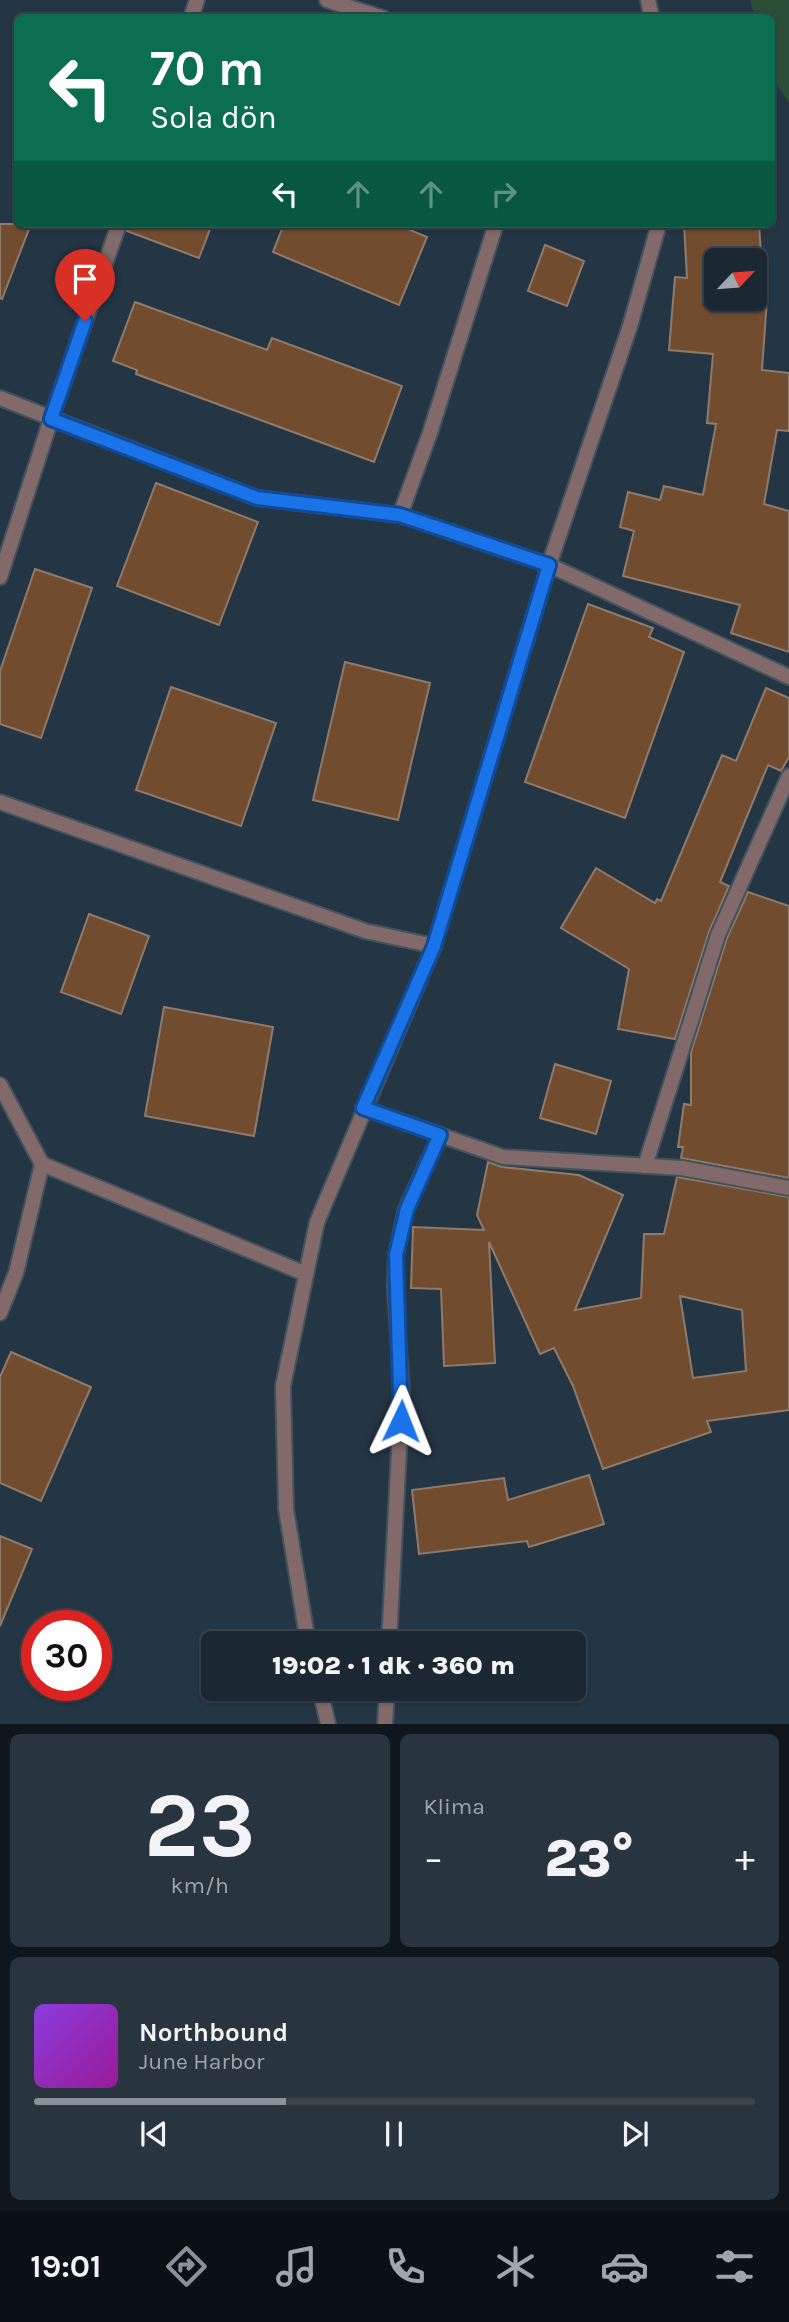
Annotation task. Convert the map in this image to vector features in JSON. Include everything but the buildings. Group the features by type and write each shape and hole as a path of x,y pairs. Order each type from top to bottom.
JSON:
{"street":[{"path":"327,0 371,14"},
{"path":"0,577 51,419 118,228"},
{"path":"400,515 430,433 495,228"},
{"path":"306,1631 286,1509 283,1387 317,1222 363,1108 434,946 549,565 629,326 658,228"},
{"path":"0,398 257,498 400,515 549,565 789,677"},
{"path":"645,1166 718,934 789,776"},
{"path":"0,802 365,931 434,946"},
{"path":"0,1085 42,1164 306,1274"},
{"path":"363,1108 503,1157 682,1168 789,1188"},
{"path":"390,1631 402,1393 395,1288 396,1255 407,1209 440,1135"},
{"path":"0,1312 16,1273 42,1164"},
{"path":"0,1270 16,1273"},
{"path":"323,1701 328,1724"},
{"path":"385,1724 386,1701"}],"green space":[{"path":"750,0 789,0 789,103 775,82 775,14 754,14"}],"route":[{"path":"85,321 51,419 257,498 400,515 549,565 434,946 363,1108 440,1135 407,1209 396,1255 401,1421"}]}
